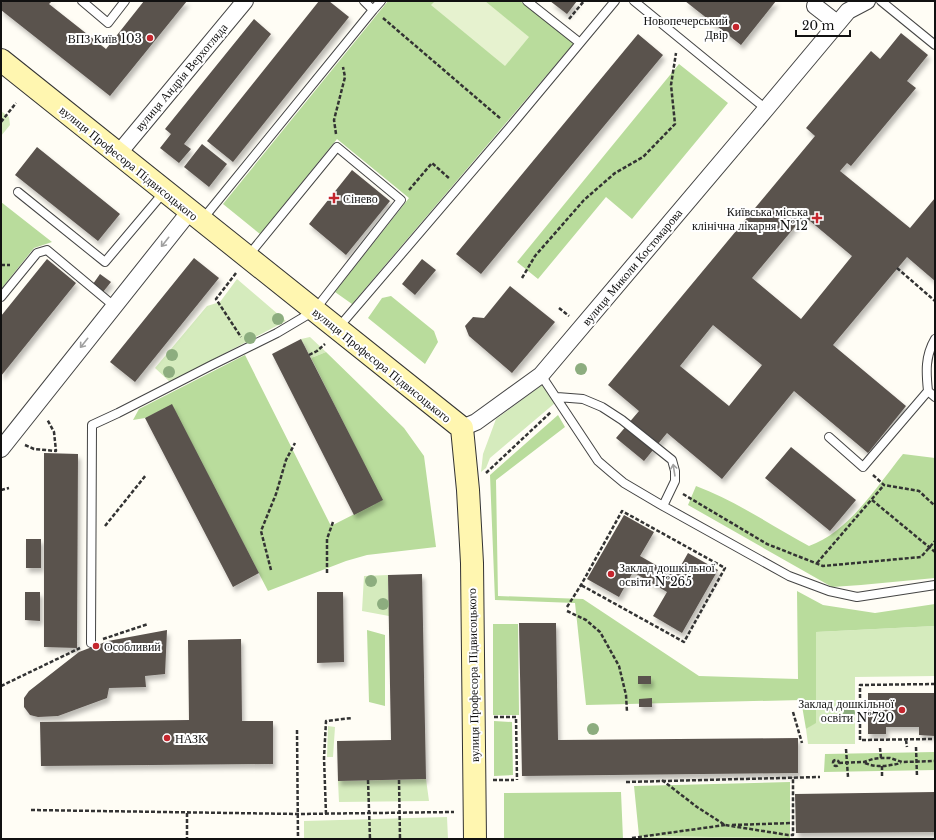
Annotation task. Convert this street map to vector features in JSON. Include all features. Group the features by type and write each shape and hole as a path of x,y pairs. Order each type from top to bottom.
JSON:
{"street":[{"name":"вулиця Андрія Верхогляда","path":"118,154 245,1"},
{"name":"вулиця Миколи Костомарова","path":"462,428 481,418 541,375 837,23 848,11 866,1"},
{"path":"815,6 837,23"},
{"name":"вулиця Професора Підвисоцького","path":"2,62 195,216 242,264 314,311 332,336 462,428 468,490 472,563 475,839"},
{"path":"1,449 114,306 195,216"}],"lane":[{"path":"82,1 108,23 125,1"},
{"path":"364,1 373,10"},
{"path":"195,216 340,51 381,1"},
{"path":"527,1 580,43"},
{"path":"332,336 615,1"},
{"path":"634,1 766,109"},
{"path":"881,1 935,45"},
{"path":"91,643 92,424 118,413 212,364 248,348 289,327 314,311 401,200 337,147 242,264"},
{"path":"18,192 105,262 165,191"},
{"path":"1,297 37,253 47,250 114,306"},
{"path":"935,339 928,354 925,371 928,391 935,397"},
{"path":"541,375 598,461 624,483 789,576 829,591 857,597 935,585"},
{"path":"829,437 863,467 928,391"},
{"path":"559,400 583,399 602,407 622,420 672,460 675,471 675,481 663,506"}],"path":[{"path":"562,28 584,1"},
{"path":"373,10 510,127"},
{"path":"522,278 535,256 584,200 615,173 642,157 675,124 671,85 676,50"},
{"path":"337,147 334,120 346,77 340,51"},
{"path":"1,122 16,103"},
{"path":"401,200 432,163 459,187"},
{"path":"242,264 216,299 248,348"},
{"path":"897,268 935,301"},
{"path":"559,308 570,316"},
{"path":"309,355 317,351 332,336"},
{"path":"468,490 559,400"},
{"path":"22,444 34,449 56,451 54,432 45,415"},
{"path":"271,570 261,531 276,494 286,460 295,443"},
{"path":"92,543 146,475"},
{"path":"817,564 884,485 918,491 935,506"},
{"path":"1,490 9,488"},
{"path":"693,500 767,544 823,566 921,558 935,541"},
{"path":"872,500 935,552"},
{"path":"567,607 622,511 725,568 684,642 581,584"},
{"path":"326,573 327,540 333,522"},
{"path":"567,611 586,620 600,632 619,666 626,695 627,712"},
{"path":"1,686 91,643 148,624"},
{"path":"935,684 860,685 860,740 935,739"},
{"path":"793,712 802,743"},
{"path":"491,717 516,718 516,780 491,780"},
{"path":"326,814 324,758 326,721 352,718"},
{"path":"297,730 298,839"},
{"path":"906,740 907,747"},
{"path":"916,747 918,777"},
{"path":"880,748 881,758"},
{"path":"846,749 848,777"},
{"path":"839,763 864,762 872,758 890,758 902,762 935,761"},
{"path":"864,762 873,766 890,766 902,762"},
{"path":"882,766 882,777"},
{"path":"662,780 697,807 725,825 793,835 793,777"},
{"path":"626,782 820,777"},
{"path":"368,780 370,839"},
{"path":"399,780 400,839"},
{"path":"31,810 298,814 457,812"},
{"path":"187,813 187,839"},
{"path":"632,838 725,825 793,823"}],"green space":[{"path":"388,1 520,1 574,43 352,304 335,292 409,198 337,139 260,234 223,204"},
{"path":"435,1 485,1 529,37 505,66 431,5"},
{"path":"679,64 728,103 632,219 606,197 538,279 517,262"},
{"path":"1,111 9,117 10,125 1,136"},
{"path":"1,202 52,242 34,248 1,289"},
{"path":"237,279 286,321 170,382 155,368 207,306 220,302"},
{"path":"391,296 434,331 438,342 425,364 368,318 382,298"},
{"path":"310,337 326,352 311,358 301,339"},
{"path":"326,352 404,428 424,456 436,547 367,555 346,561 268,591 172,405 145,418 133,420 139,409 245,355 331,526 382,500 311,358"},
{"path":"542,385 555,403 490,458 486,468 481,472 483,454 496,419"},
{"path":"558,415 565,427 496,480 498,596 583,599 699,676 798,679 797,591 823,605 875,613 935,604 935,626 816,632 816,723 806,729 801,700 586,705 575,603 495,600 490,475"},
{"path":"903,454 935,458 935,578 832,587 688,505 696,486 740,506 809,546 837,530 849,519 861,507"},
{"path":"388,575 389,616 362,611 364,576"},
{"path":"493,624 518,624 519,715 493,715"},
{"path":"935,626 935,676 855,677 855,744 808,744 806,729 816,722 816,632"},
{"path":"367,630 385,635 385,706 369,702"},
{"path":"494,721 512,722 513,775 494,776"},
{"path":"328,726 335,727 333,757 327,757"},
{"path":"935,752 935,770 824,772 825,754"},
{"path":"426,779 429,801 339,802 338,781"},
{"path":"790,782 790,838 639,836 634,786"},
{"path":"621,792 623,839 504,839 504,793"},
{"path":"447,817 448,839 304,839 304,821"},
{"path":"639,836 841,839 639,839"}],"building":[{"path":"3,1 52,1 49,4 106,49 144,1 187,1 110,96 1,10 1,4"},
{"path":"319,1 329,1 349,17 233,162 207,141"},
{"path":"550,1 577,1 567,14"},
{"name":"Новопечерський Двір","path":"685,1 776,1 741,45"},
{"path":"254,19 271,34 184,144 191,149 179,163 160,148 171,134 165,129"},
{"path":"901,33 928,55 907,81 916,88 851,166 847,163 840,171 910,228 935,198 935,281 907,257 833,345 906,406 868,453 794,391 722,479 667,433 644,461 616,438 639,411 608,385 815,136 806,128 871,51 880,59","holes":["804,216 852,256 801,319 752,278","713,325 762,365 729,406 680,366"]},
{"path":"638,34 663,55 481,274 456,254"},
{"path":"202,144 227,164 209,187 184,167"},
{"path":"37,147 120,214 98,241 15,175"},
{"path":"352,170 390,201 346,255 309,224"},
{"path":"194,258 219,278 135,382 110,362"},
{"path":"47,259 76,283 1,376 1,316"},
{"path":"422,259 436,270 415,295 402,284"},
{"path":"100,274 111,282 103,292 93,284"},
{"path":"510,286 555,322 512,373 469,336 465,326 473,317 484,318"},
{"path":"301,339 383,500 354,515 272,354"},
{"path":"172,404 259,573 233,587 145,418"},
{"path":"791,447 856,500 830,531 765,478"},
{"path":"44,453 78,454 77,648 44,647"},
{"name":"Заклад дошкільної освіти №265","path":"624,515 654,532 640,556 675,576 688,553 718,570 682,633 653,616 667,592 633,572 619,597 587,579"},
{"path":"26,539 41,539 41,568 26,568"},
{"path":"422,574 426,779 338,781 337,741 391,740 388,575"},
{"path":"25,592 40,592 40,621 25,620"},
{"path":"317,592 343,592 344,662 317,663"},
{"path":"519,623 556,623 558,740 798,738 798,773 522,776"},
{"path":"167,630 165,674 145,676 146,687 109,688 107,698 58,716 38,717 30,715 24,707 24,698 29,691 79,652 108,641"},
{"path":"241,639 242,721 273,721 273,764 41,766 40,722 189,720 188,640"},
{"path":"638,676 651,676 651,684 638,684"},
{"name":"Заклад дошкільної освіти №720","path":"868,693 935,693 935,736 919,735 919,727 886,727 886,734 868,734"},
{"path":"652,698 652,707 639,707 639,699"},
{"path":"935,792 935,832 796,833 795,794"}],"place":[{"name":"Новопечерський Двір","path":"736,27"},
{"name":"ВПЗ Київ 103","path":"150,38"},
{"name":"Сінево","path":"334,198"},
{"name":"Київська міська клінічна лікарня №12","path":"817,218"},
{"name":"Заклад дошкільної освіти №265","path":"611,574"},
{"name":"Особливий","path":"96,646"},
{"name":"Заклад дошкільної освіти №720","path":"902,710"},
{"name":"НАЗК","path":"167,738"}]}
